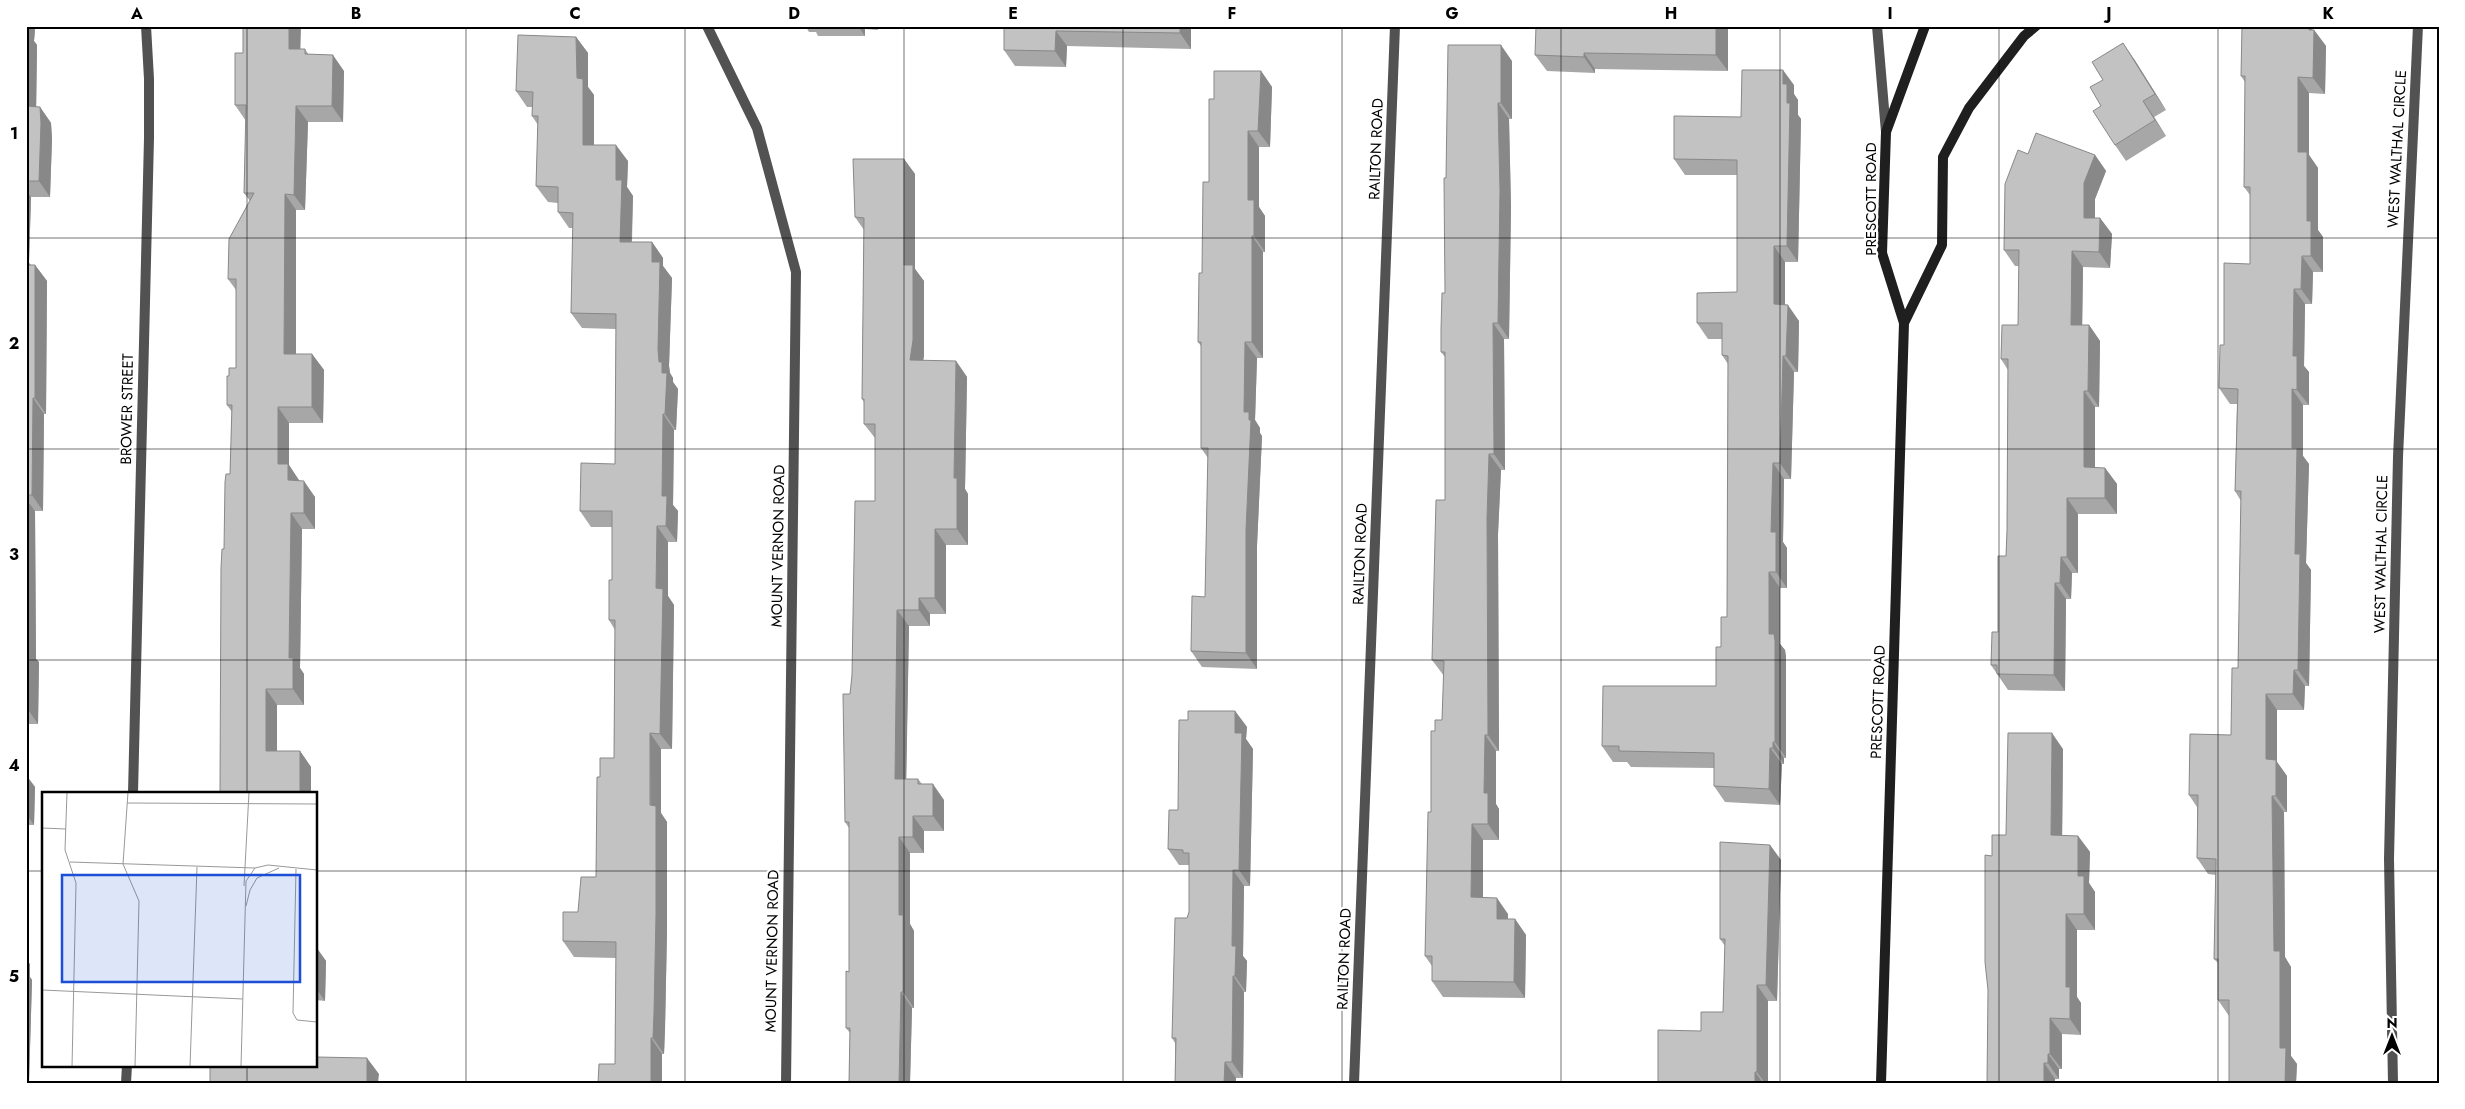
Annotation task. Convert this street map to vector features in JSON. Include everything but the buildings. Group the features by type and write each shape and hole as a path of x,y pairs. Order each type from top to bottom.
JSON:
{"main road":[{"name":"PRESCOTT ROAD","path":"1881,1083 1904,323 1882,253 1886,132 1924,26"},
{"name":"PRESCOTT ROAD","path":"1904,323 1942,244 1943,157 1969,108 2024,31 2036,26"}],"street":[{"name":"BROWER STREET","path":"133,792 149,138 149,78 146,26"},
{"name":"MOUNT VERNON ROAD","path":"707,26 757,128 796,272 786,1083"},
{"name":"RAILTON ROAD","path":"1354,1083 1395,26"},
{"name":"PRESCOTT ROAD","path":"1877,26 1886,132"},
{"name":"WEST WALTHAL CIRCLE","path":"2393,1083 2389,859 2398,476 2418,26"},
{"path":"126,1083 127,1066"}]}
